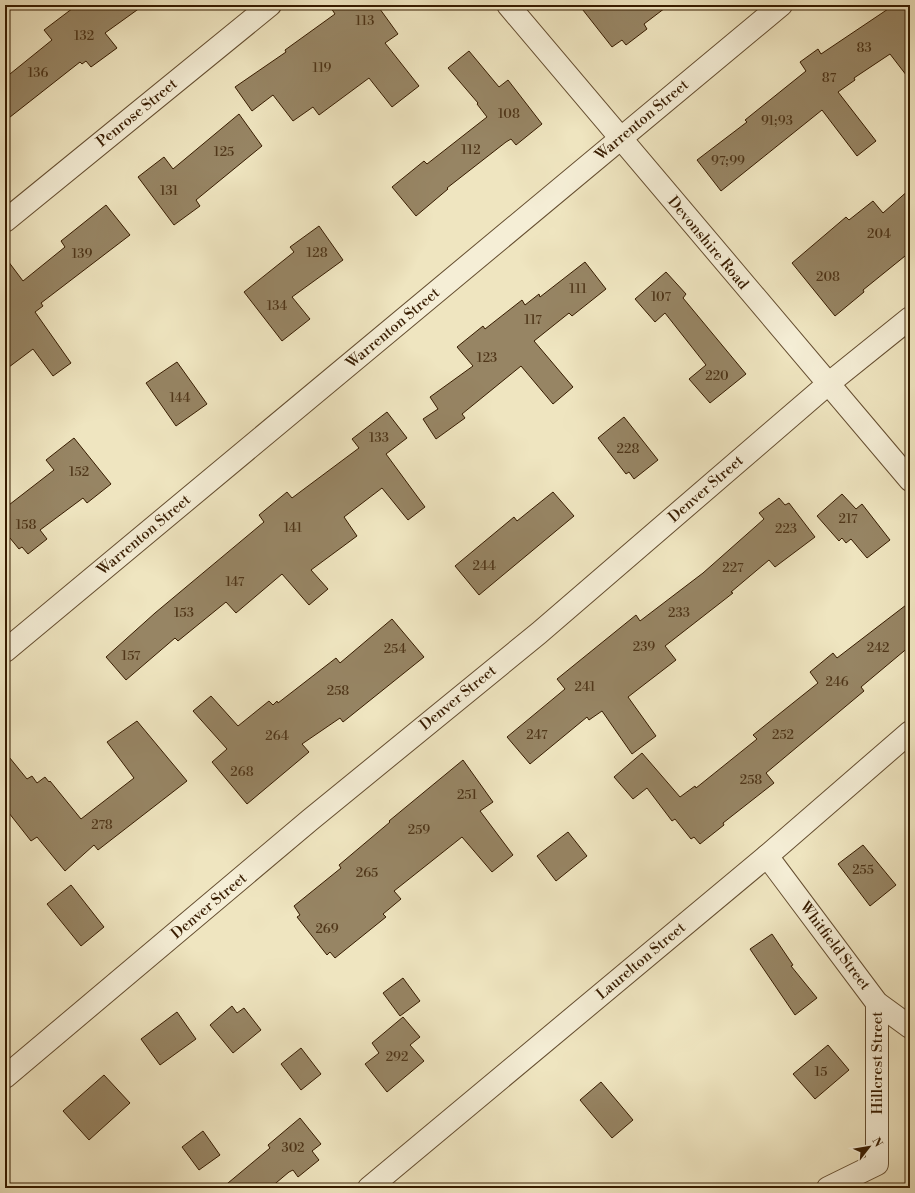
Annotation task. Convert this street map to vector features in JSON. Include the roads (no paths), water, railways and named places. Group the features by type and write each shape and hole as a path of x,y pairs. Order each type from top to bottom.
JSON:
{"street":[{"name":"Penrose Street","path":"5,221 270,5"},
{"name":"Devonshire Road","path":"508,5 619,139 910,480"},
{"name":"Warrenton Street","path":"5,651 781,5"},
{"name":"Denver Street","path":"5,1077 310,820 538,633 828,384 910,318"},
{"name":"Laurelton Street","path":"369,1188 767,856 910,732"},
{"name":"Whitfield Street","path":"767,856 877,1002 910,1027"},
{"name":"Hillcrest Street","path":"828,1188 877,1164 877,1002"}]}
